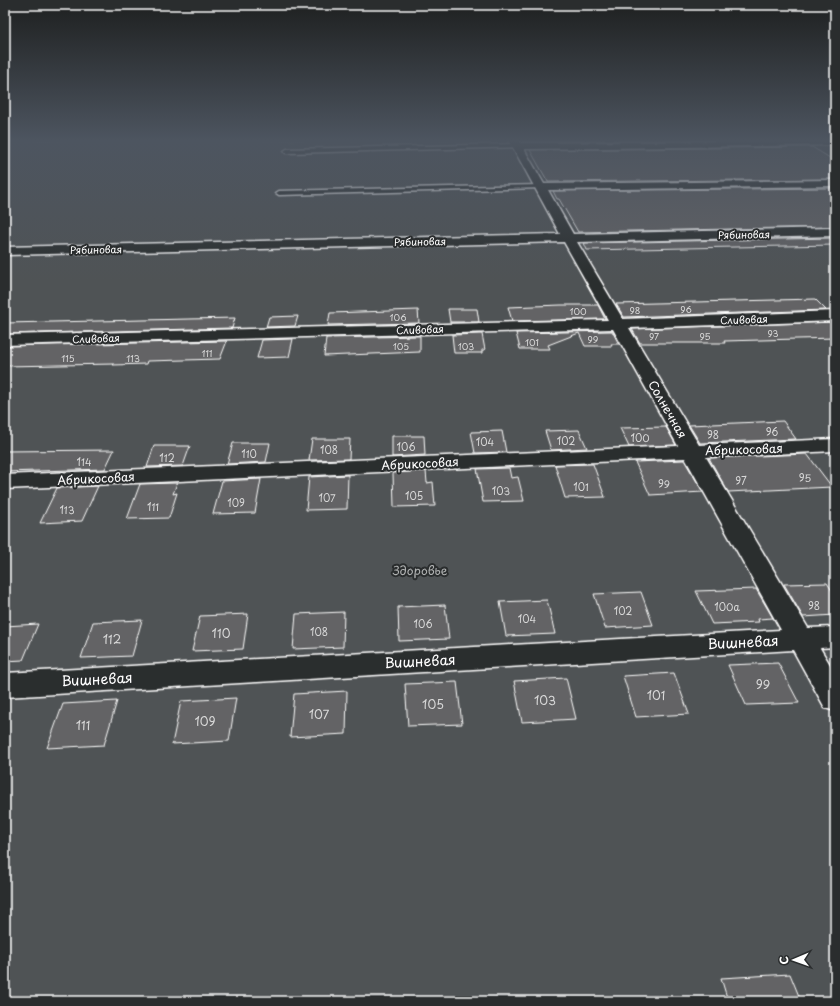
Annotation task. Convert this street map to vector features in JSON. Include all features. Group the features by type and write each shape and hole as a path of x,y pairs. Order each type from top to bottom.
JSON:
{"street":[{"name":"Солнечная","path":"542,187 568,237 835,699"},
{"name":"Рябиновая","path":"5,251 835,232"},
{"name":"Сливовая","path":"5,340 619,324 835,316"},
{"name":"Абрикосовая","path":"5,482 835,445"},
{"name":"Вишневая","path":"5,685 835,637"}],"lane":[{"path":"279,193 542,187"}],"green space":[{"name":"Здоровье","path":"5,187 835,187 835,1001 5,1001"}],"building":[{"path":"835,188 835,227 578,232 553,191"},
{"path":"835,238 835,245 587,250 584,243"},
{"path":"815,299 826,310 624,317 616,304"},
{"path":"598,305 605,319 512,321 508,307"},
{"path":"448,309 477,309 479,322 450,322"},
{"path":"418,310 419,323 328,325 330,313"},
{"path":"298,316 295,326 266,327 269,317"},
{"path":"235,318 232,328 5,334 5,323"},
{"path":"835,322 835,338 724,341 725,343 640,343 632,329"},
{"path":"612,331 619,344 611,344 612,346 585,346 579,333 548,345 550,349 520,349 516,333"},
{"path":"482,334 485,350 482,350 482,353 454,353 452,335"},
{"path":"420,336 420,352 324,356 326,338"},
{"path":"293,339 289,357 257,358 262,340"},
{"path":"227,341 220,359 147,361 146,364 5,366 5,346"},
{"path":"783,421 796,439 700,443 689,425"},
{"path":"666,427 676,445 629,447 620,428"},
{"path":"579,430 587,448 551,450 545,431"},
{"path":"502,431 506,452 475,453 471,432"},
{"path":"392,436 424,436 425,455 392,457"},
{"path":"312,439 350,439 349,459 309,460"},
{"path":"233,443 270,443 266,462 227,464"},
{"path":"154,446 190,446 183,466 147,467"},
{"path":"114,450 105,469 5,472 5,451"},
{"path":"807,454 832,487 728,492 709,458"},
{"path":"684,460 703,492 650,495 635,462"},
{"path":"593,464 605,497 565,498 555,465"},
{"path":"509,468 511,478 518,477 524,501 483,502 477,469"},
{"path":"426,471 427,483 433,482 435,506 394,507 393,473"},
{"path":"348,475 347,509 306,510 309,477"},
{"path":"261,479 255,513 213,514 222,481"},
{"path":"177,483 173,494 177,493 169,518 127,519 140,484"},
{"path":"98,486 82,521 40,523 57,488"},
{"path":"827,583 835,595 835,615 803,617 784,584"},
{"path":"756,589 773,618 758,619 759,622 712,624 696,591"},
{"path":"641,592 653,625 605,628 594,594"},
{"path":"547,600 555,634 506,636 500,602"},
{"path":"445,605 449,639 399,641 398,607"},
{"path":"344,612 343,647 293,649 296,614"},
{"path":"248,614 243,649 192,651 200,616"},
{"path":"142,620 132,656 81,658 93,622"},
{"path":"38,624 23,660 5,661 5,626"},
{"path":"778,663 799,703 746,705 728,665"},
{"path":"674,673 689,714 636,717 623,676"},
{"path":"566,678 576,719 522,722 514,681"},
{"path":"457,682 462,724 408,726 405,684"},
{"path":"347,691 346,734 290,737 294,694"},
{"path":"236,698 229,741 172,744 181,701"},
{"path":"117,701 104,745 47,748 63,704"},
{"path":"790,974 801,1001 728,1001 721,978"}]}
